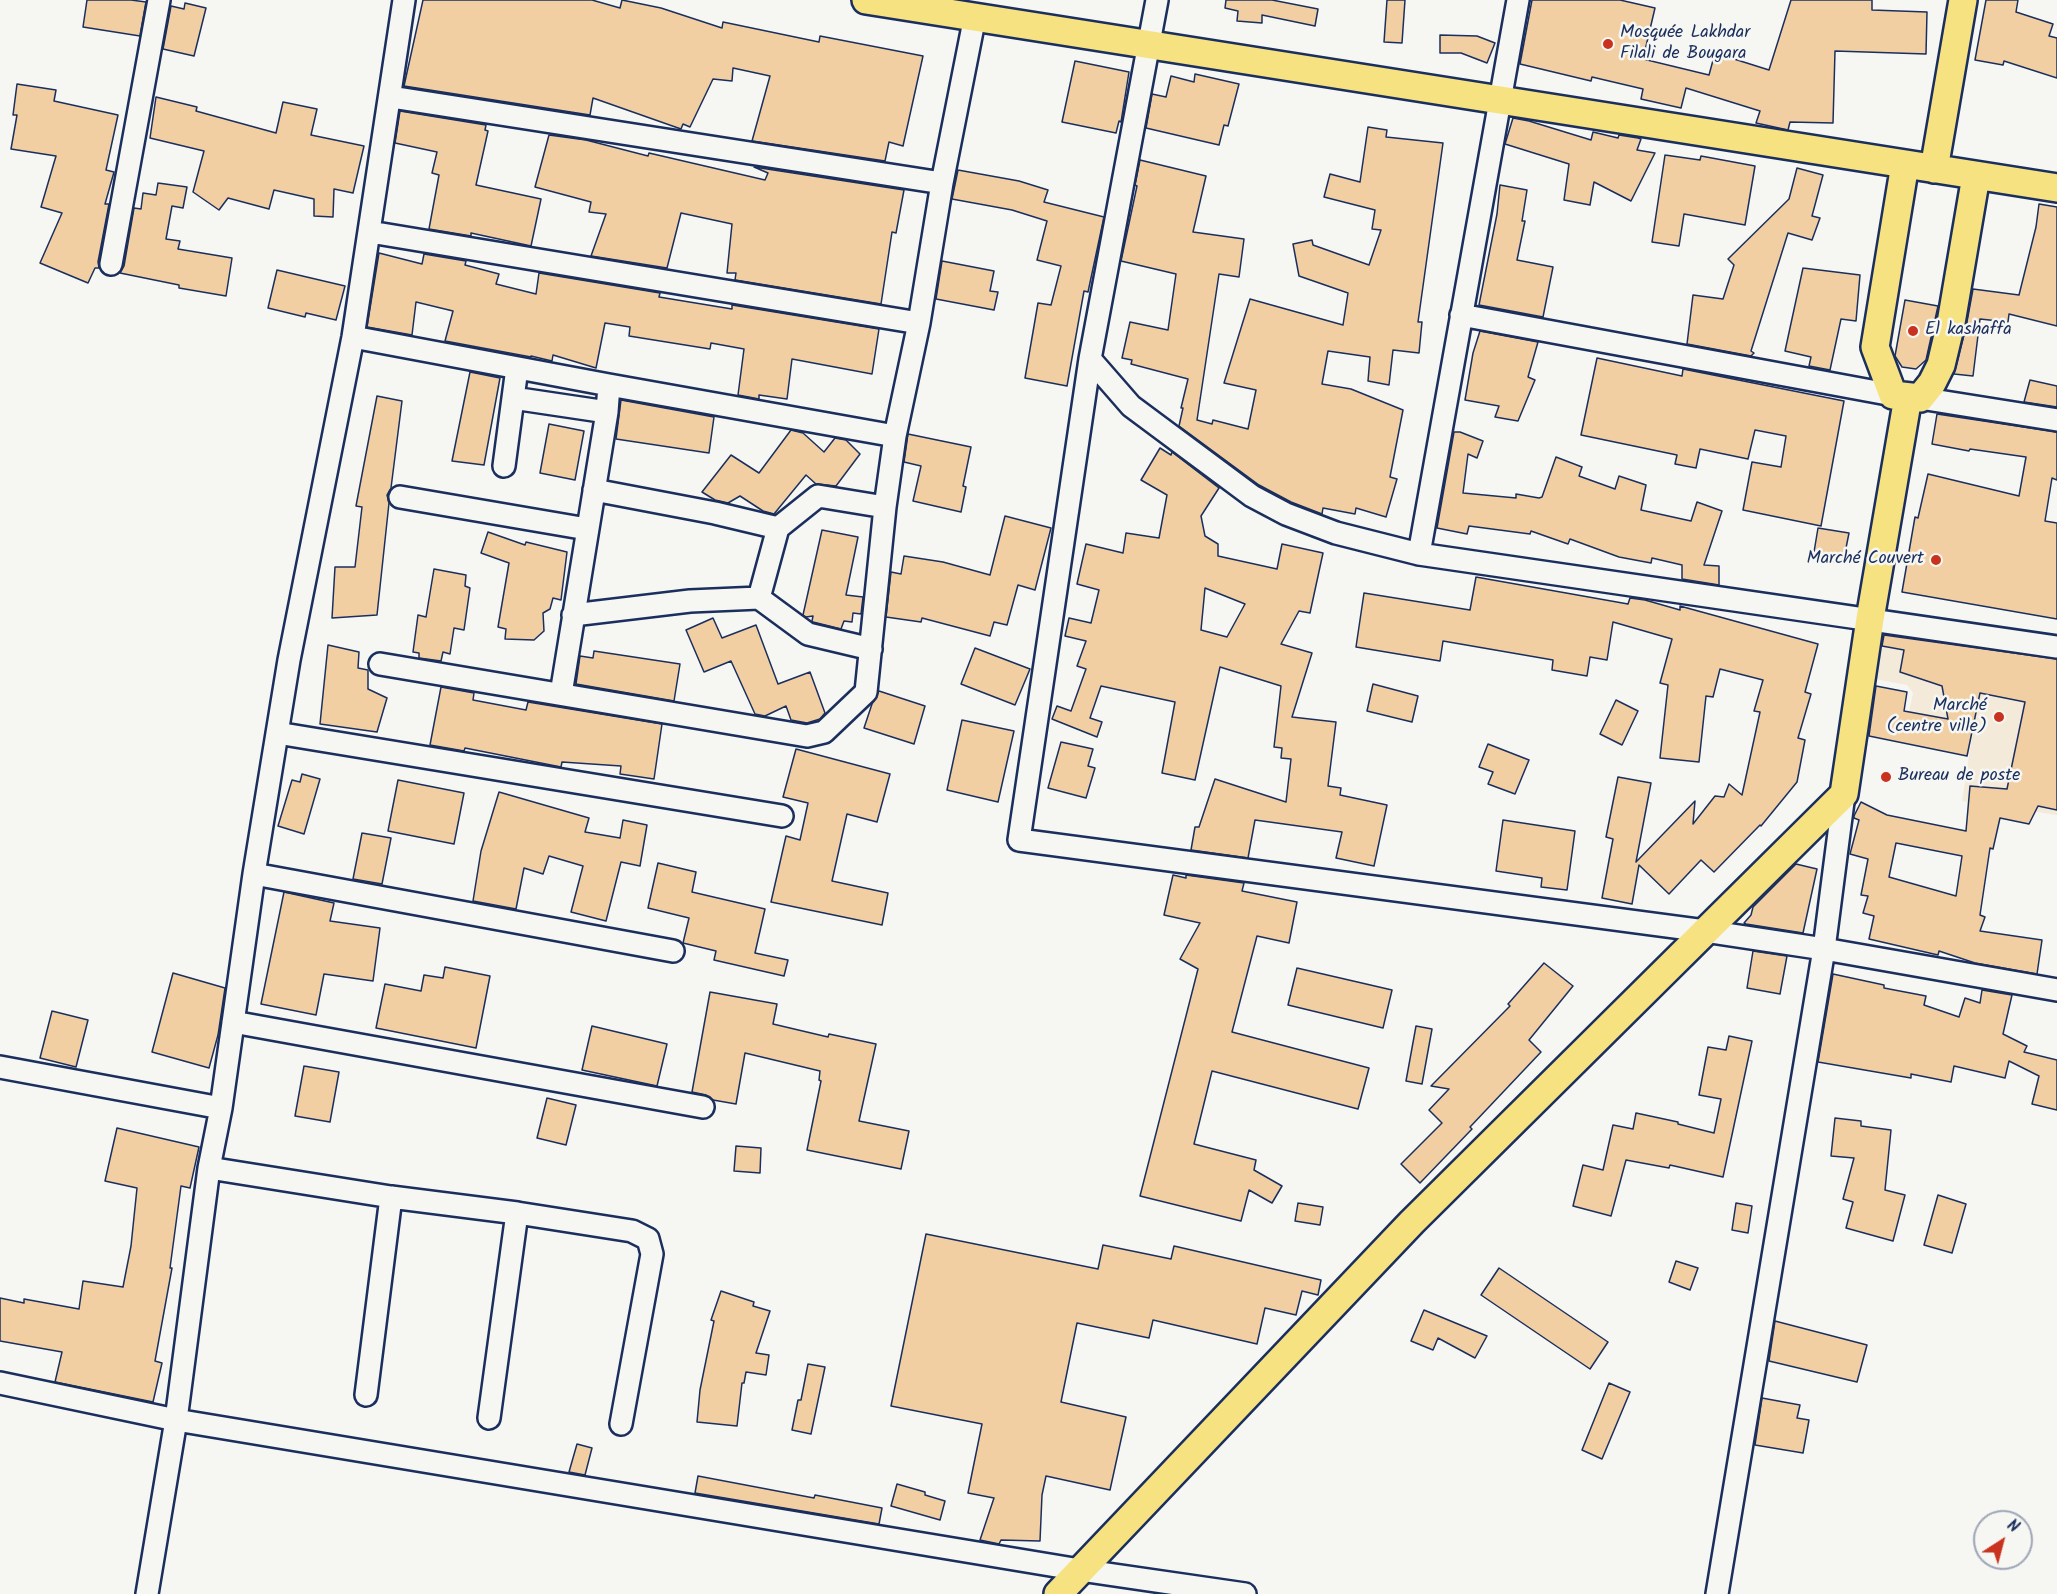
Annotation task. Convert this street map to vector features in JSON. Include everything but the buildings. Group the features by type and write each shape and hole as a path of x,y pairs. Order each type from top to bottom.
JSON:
{"main road":[{"path":"866,0 2057,188"},
{"path":"1934,169 1963,0"},
{"path":"1058,1594 1412,1222 1844,794 1907,397 1875,347 1905,164"},
{"path":"1907,397 1932,383 1941,365 1951,323 1976,176"}],"street":[{"path":"111,264 159,0"},
{"path":"147,1594 176,1420 209,1168 221,1108 254,874 289,660 353,337 404,0"},
{"path":"1157,0 1090,359 1019,840 1706,931 1824,949 2057,990"},
{"path":"1419,554 1518,0"},
{"path":"380,664 807,736 824,732 866,692 885,507 895,436 919,324 942,183 975,16"},
{"path":"391,96 942,183"},
{"path":"370,232 919,324"},
{"path":"1461,315 1907,397 2057,420"},
{"path":"353,337 895,436"},
{"path":"1090,359 1131,406 1252,496 1286,514 1336,533 1419,554 2057,647"},
{"path":"504,466 516,368"},
{"path":"561,694 607,412 609,385"},
{"path":"513,398 607,412"},
{"path":"594,490 715,513 778,528"},
{"path":"759,598 778,528 818,496 885,507"},
{"path":"400,497 587,529"},
{"path":"573,615 690,601 759,598 808,634 871,649"},
{"path":"278,733 782,816"},
{"path":"1717,1594 1824,949 1844,794"},
{"path":"254,874 673,951"},
{"path":"233,1022 703,1107"},
{"path":"0,1067 221,1108"},
{"path":"209,1168 391,1197 518,1213 632,1231 648,1239 652,1254 621,1424"},
{"path":"366,1395 391,1197"},
{"path":"489,1418 518,1213"},
{"path":"0,1383 176,1420 1080,1570 1245,1594"}],"shaded area":[{"name":"Marché (centre ville)","path":"1883,626 2057,653 2057,815 1962,801 1974,723 1909,712 1913,693 1907,685 1875,679"}],"place":[{"name":"Mosquée Lakhdar Filali de Bougara","path":"1608,44"},
{"name":"El kashaffa","path":"1913,331"},
{"name":"Marché Couvert","path":"1936,560"},
{"name":"Marché (centre ville)","path":"1999,717"},
{"name":"Bureau de poste","path":"1886,777"}]}
